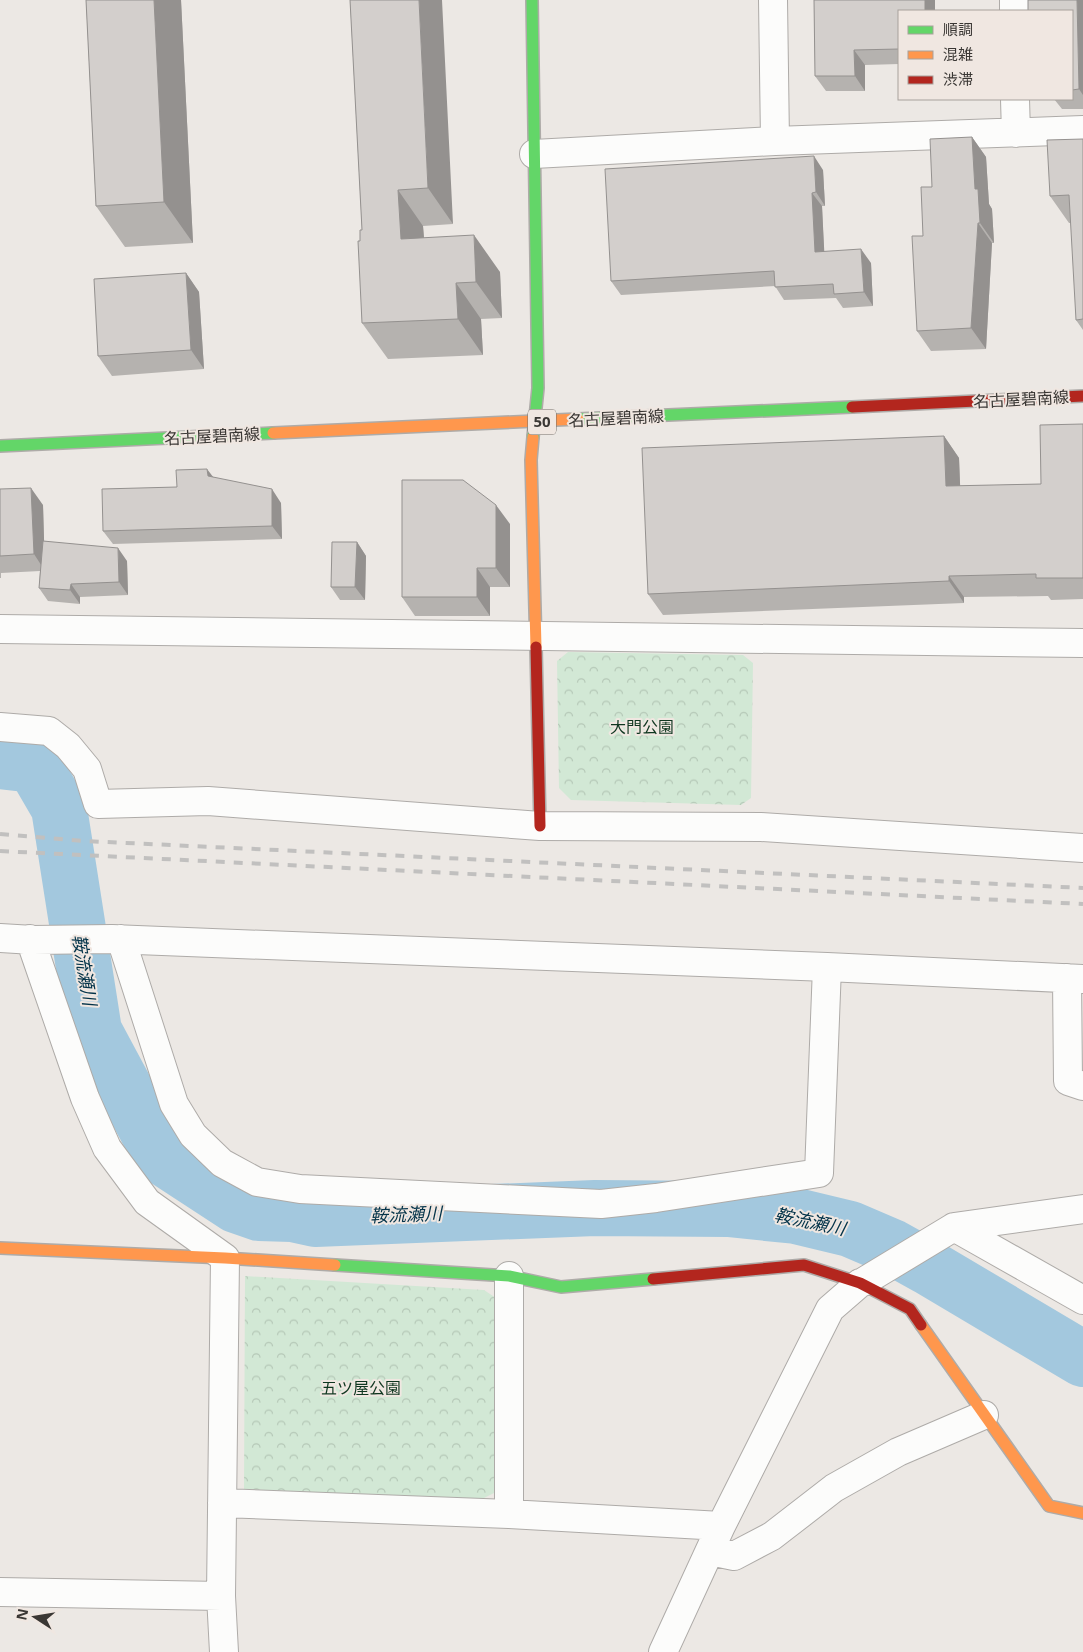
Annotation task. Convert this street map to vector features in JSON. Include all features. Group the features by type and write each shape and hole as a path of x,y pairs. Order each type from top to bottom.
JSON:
{"street":[{"path":"532,0 538,388 530,460 540,826"},
{"path":"773,0 775,141"},
{"path":"1015,100 1016,133"},
{"path":"534,154 775,141 1083,130"},
{"name":"名古屋碧南線","path":"0,446 1083,396"},
{"path":"0,629 1083,643"},
{"path":"0,727 50,731 68,746 87,769 98,804 208,801 540,826 760,827 1083,848"},
{"path":"0,938 116,939 827,967 1075,979 1068,1081 1083,1086"},
{"path":"32,939 85,1098 107,1148 147,1202 225,1258"},
{"path":"116,939 174,1104 193,1135 222,1163 257,1182 300,1189 566,1203 601,1204 656,1198 819,1173 827,967"},
{"path":"663,1652 721,1526 830,1308 862,1282 949,1229 1083,1209"},
{"path":"949,1229 1083,1300"},
{"path":"0,1248 225,1258 509,1276 561,1286 804,1265 862,1282 910,1309 1049,1506 1083,1513"},
{"path":"224,1652 221,1596 225,1258"},
{"path":"509,1276 509,1514"},
{"path":"710,1551 734,1556 772,1536 834,1488 898,1452 984,1415"},
{"path":"222,1503 509,1514 721,1526"},
{"path":"0,1592 221,1596"}],"green space":[{"name":"大門公園","path":"568,652 743,655 753,663 751,798 741,805 571,800 559,788 557,661"},
{"name":"五ツ屋公園","path":"245,1276 484,1290 496,1298 496,1492 482,1499 244,1489"}],"building":[{"path":"86,0 154,0 164,202 96,206"},
{"path":"350,0 419,0 428,188 398,190 401,239 474,235 476,282 456,283 458,319 362,323 358,241 360,241 360,230 362,230"},
{"path":"814,0 925,0 925,10 898,10 898,49 854,50 855,76 815,76"},
{"path":"1028,0 1077,0 1079,89 1073,90 1073,10 1028,10"},
{"path":"972,137 975,189 978,189 980,223 978,223 971,328 917,331 912,236 923,236 921,187 932,187 930,139"},
{"path":"1083,139 1083,319 1076,320 1069,195 1050,196 1047,140"},
{"path":"814,156 816,192 812,193 815,252 861,249 864,292 834,294 833,284 775,287 774,271 611,281 605,169"},
{"path":"186,273 191,350 98,356 94,279"},
{"path":"1083,424 1083,578 1036,578 1036,574 949,576 949,581 648,594 642,448 944,436 946,486 1041,484 1040,425"},
{"path":"207,469 208,476 272,489 272,526 103,531 102,489 177,487 176,470"},
{"path":"402,480 463,480 496,505 496,568 477,568 477,597 402,597"},
{"path":"31,488 34,554 0,556 0,489"},
{"path":"43,541 118,548 119,582 71,584 70,590 39,588"},
{"path":"332,542 357,542 355,587 331,587"}],"waterway":[{"name":"鞍流瀬川","path":"0,761 34,765 59,808 94,1031 161,1156 236,1205 259,1213 292,1214 315,1219 595,1208 728,1209 796,1216 850,1229 892,1247 1083,1359"}],"railway":[{"path":"0,834 85,841 1083,888"},
{"path":"0,851 1083,904"}],"traffic: fast":[{"path":"532,0 538,388 533,437"},
{"path":"578,419 852,407"},
{"path":"0,446 273,433"},
{"path":"335,1265 509,1276 561,1287 653,1279"}],"traffic: slow":[{"path":"273,433 578,419"},
{"path":"533,437 531,460 536,647"},
{"path":"0,1248 335,1265"},
{"path":"921,1325 1049,1506 1083,1513"}],"traffic: jam":[{"path":"852,407 1083,396"},
{"path":"536,647 540,826"},
{"path":"653,1279 804,1265 860,1283 910,1309 921,1325"}]}
